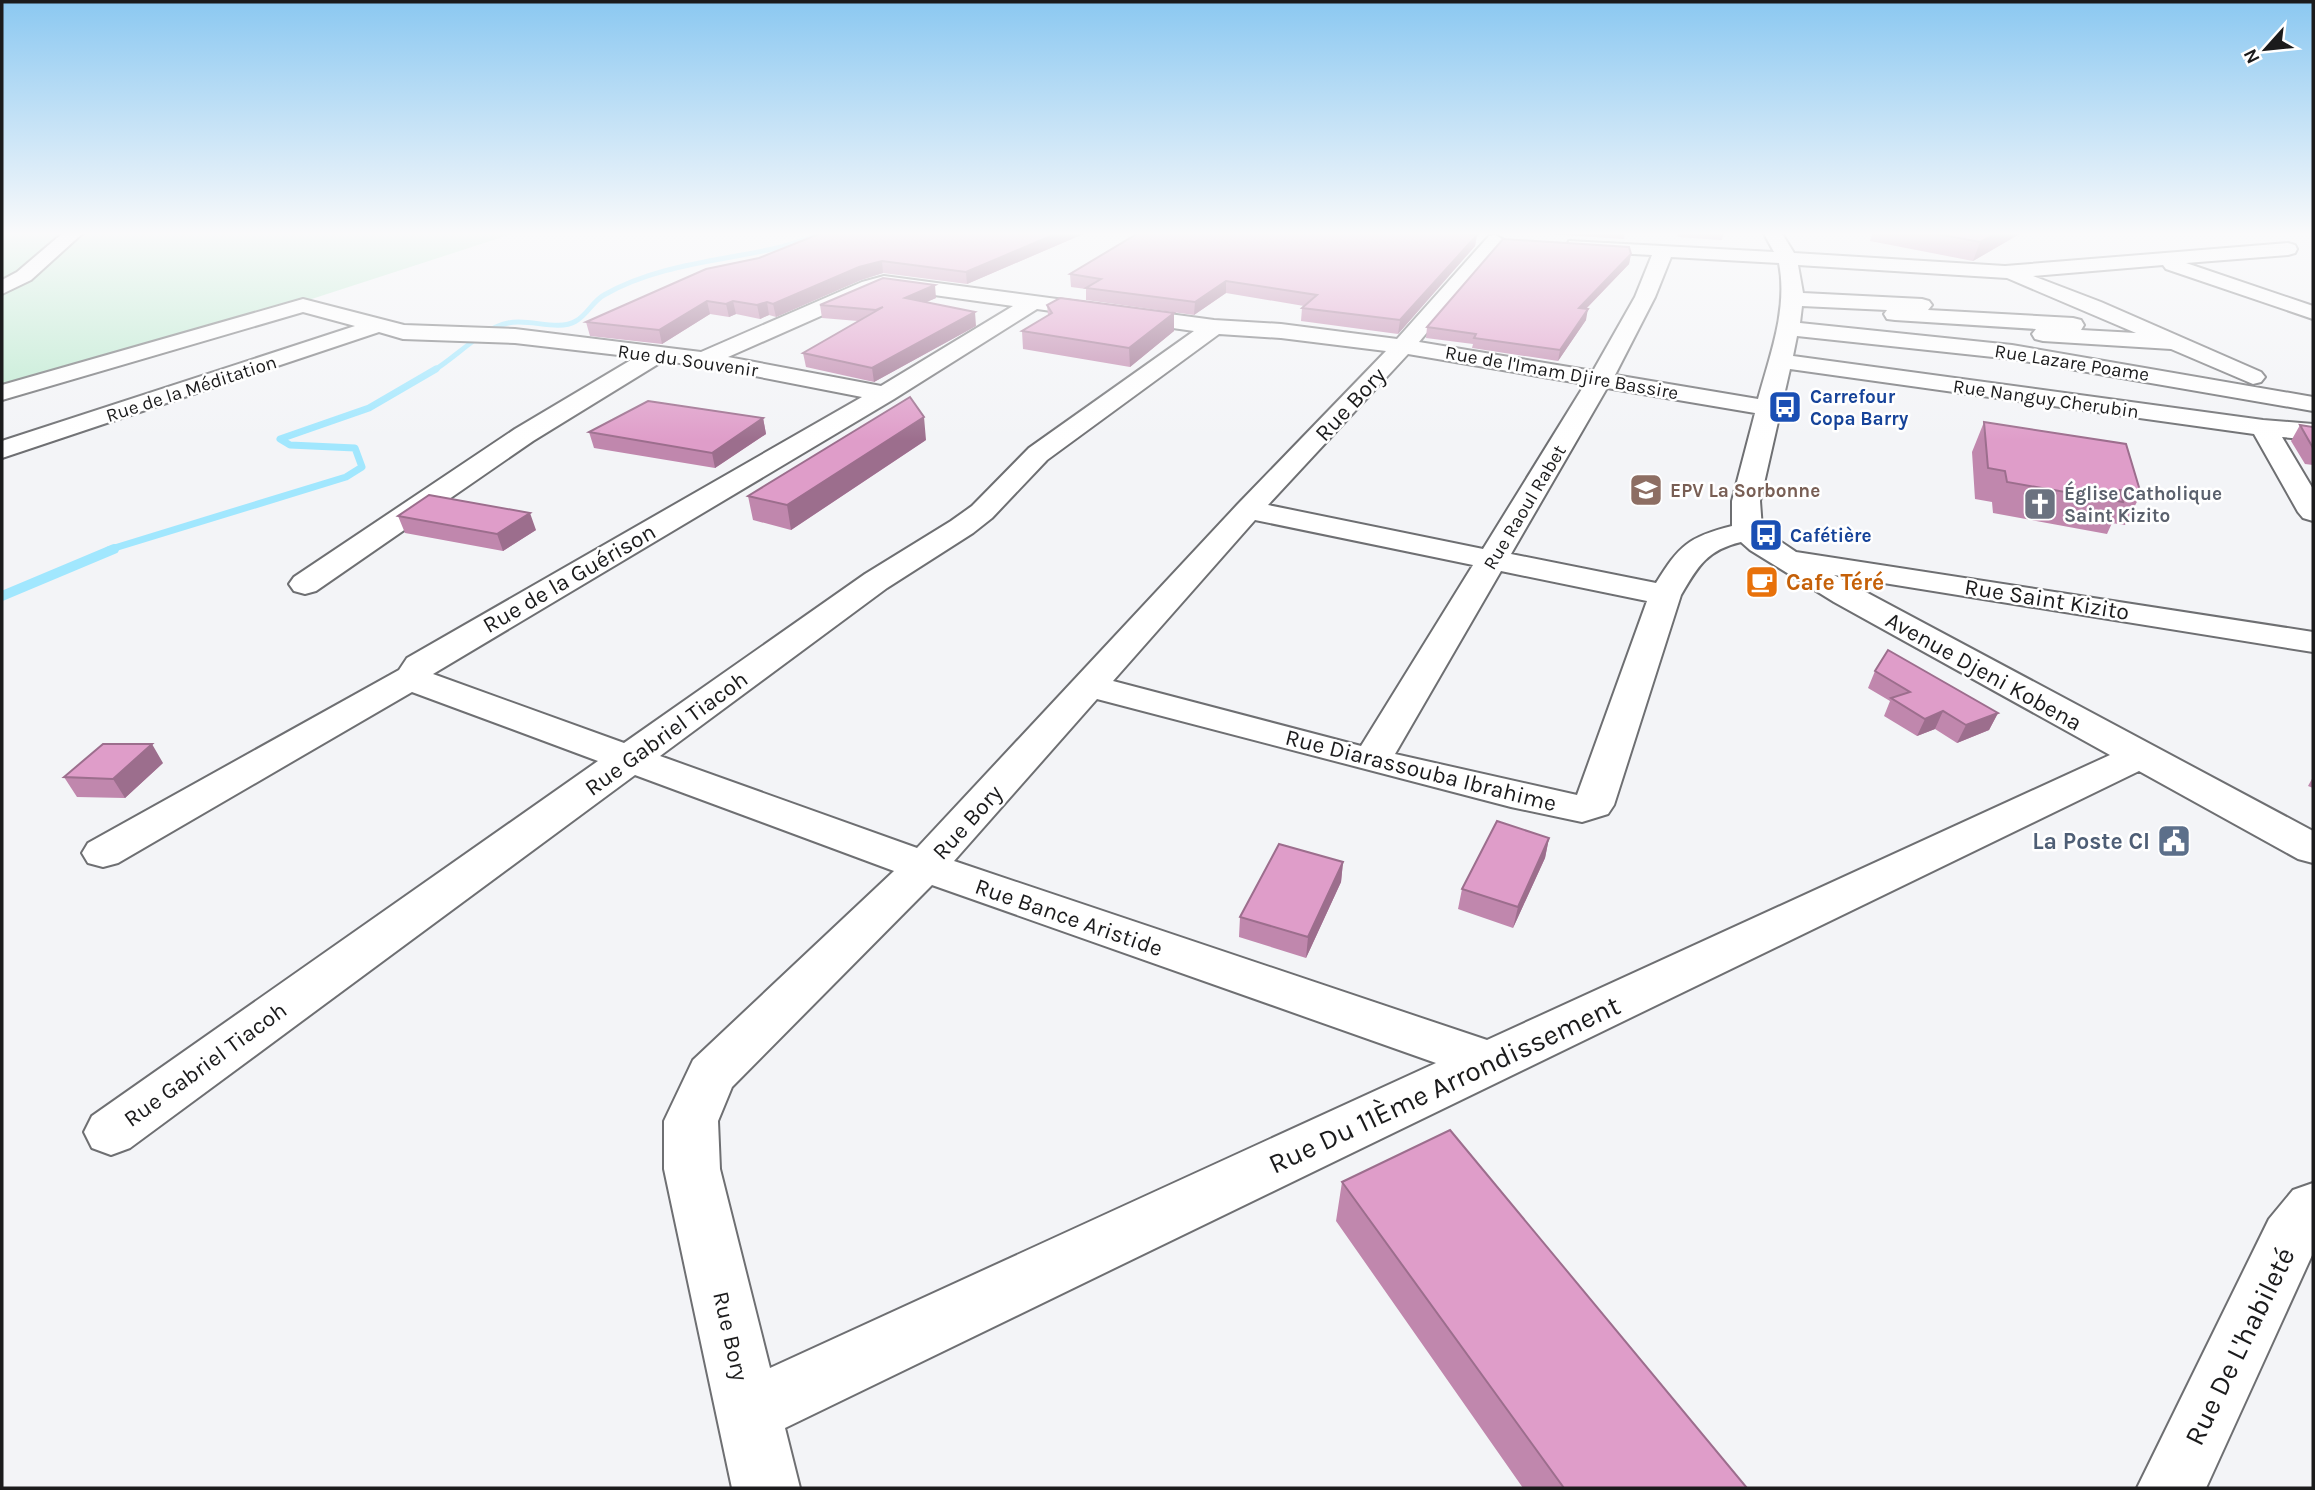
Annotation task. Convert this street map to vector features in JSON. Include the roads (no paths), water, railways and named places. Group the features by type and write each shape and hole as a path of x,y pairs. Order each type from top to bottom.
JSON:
{"street":[{"name":"Rue de l'Imam Djire Bassire","path":"704,359 834,302"},
{"name":"Rue de l'Imam Djire Bassire","path":"1032,302 1214,327 1281,331 1404,346 1768,408"},
{"name":"Rue de la Guérison","path":"103,853 414,676 419,665 885,394 1036,302"},
{"name":"Rue Bory","path":"766,1488 692,1169 691,1121 711,1074 925,867 1248,510 1404,346 1440,302"},
{"name":"Rue Raoul Rabet","path":"1373,758 1601,378 1642,302"},
{"path":"1748,531 1746,501 1779,361 1785,302"},
{"name":"Rue Lazare Poame","path":"1899,302 2012,352 2313,403"},
{"path":"1958,302 2012,352"},
{"path":"2015,302 2119,317"},
{"path":"2015,302 2050,306 2148,330"},
{"path":"2015,302 2050,306 2094,306 2313,403"},
{"path":"2044,302 2115,368"},
{"path":"2280,302 2313,313"},
{"name":"Rue du Souvenir","path":"2,393 303,305 403,332 515,336 704,359 885,394"},
{"path":"2050,306 2174,342"},
{"name":"Rue de la Méditation","path":"2,450 379,325"},
{"name":"Rue Gabriel Tiacoh","path":"111,1132 876,581 962,527 982,512 1038,454 1214,327"},
{"path":"305,584 524,435 656,355"},
{"name":"Rue Nanguy Cherubin","path":"1779,361 2263,428 2313,432"},
{"path":"15,419 53,434"},
{"path":"2263,428 2313,512"},
{"path":"1248,510 1665,595"},
{"name":"Avenue Djeni Kobena","path":"1748,531 1781,556 1845,595 2313,849"},
{"name":"Rue Diarassouba Ibrahime","path":"1090,686 1373,758 1471,787 1582,808 1594,804 1665,595 1687,558 1723,537 1748,531"},
{"name":"Rue Saint Kizito","path":"1781,556 2313,642"},
{"name":"Rue Bance Aristide","path":"414,676 422,683 925,867 1491,1062"},
{"name":"Rue Du 11Ème Arrondissement","path":"748,1412 2140,756"},
{"name":"Rue De L'habileté","path":"2171,1488 2290,1238 2313,1208"}],"waterway":[{"path":"435,370 479,337 499,326 516,322 569,324 580,318 596,302"},
{"path":"108,550 346,477 362,467 355,448 290,445 280,439 369,408 435,370"},
{"path":"2,596 114,549"}],"place":[{"name":"Carrefour Copa Barry","path":"1785,407"},
{"name":"EPV La Sorbonne","path":"1646,490"},
{"name":"Église Catholique Saint Kizito","path":"2040,504"},
{"name":"Cafétière","path":"1766,535"},
{"name":"Cafe Téré","path":"1762,582"},
{"name":"La Poste CI","path":"2174,841"}]}
